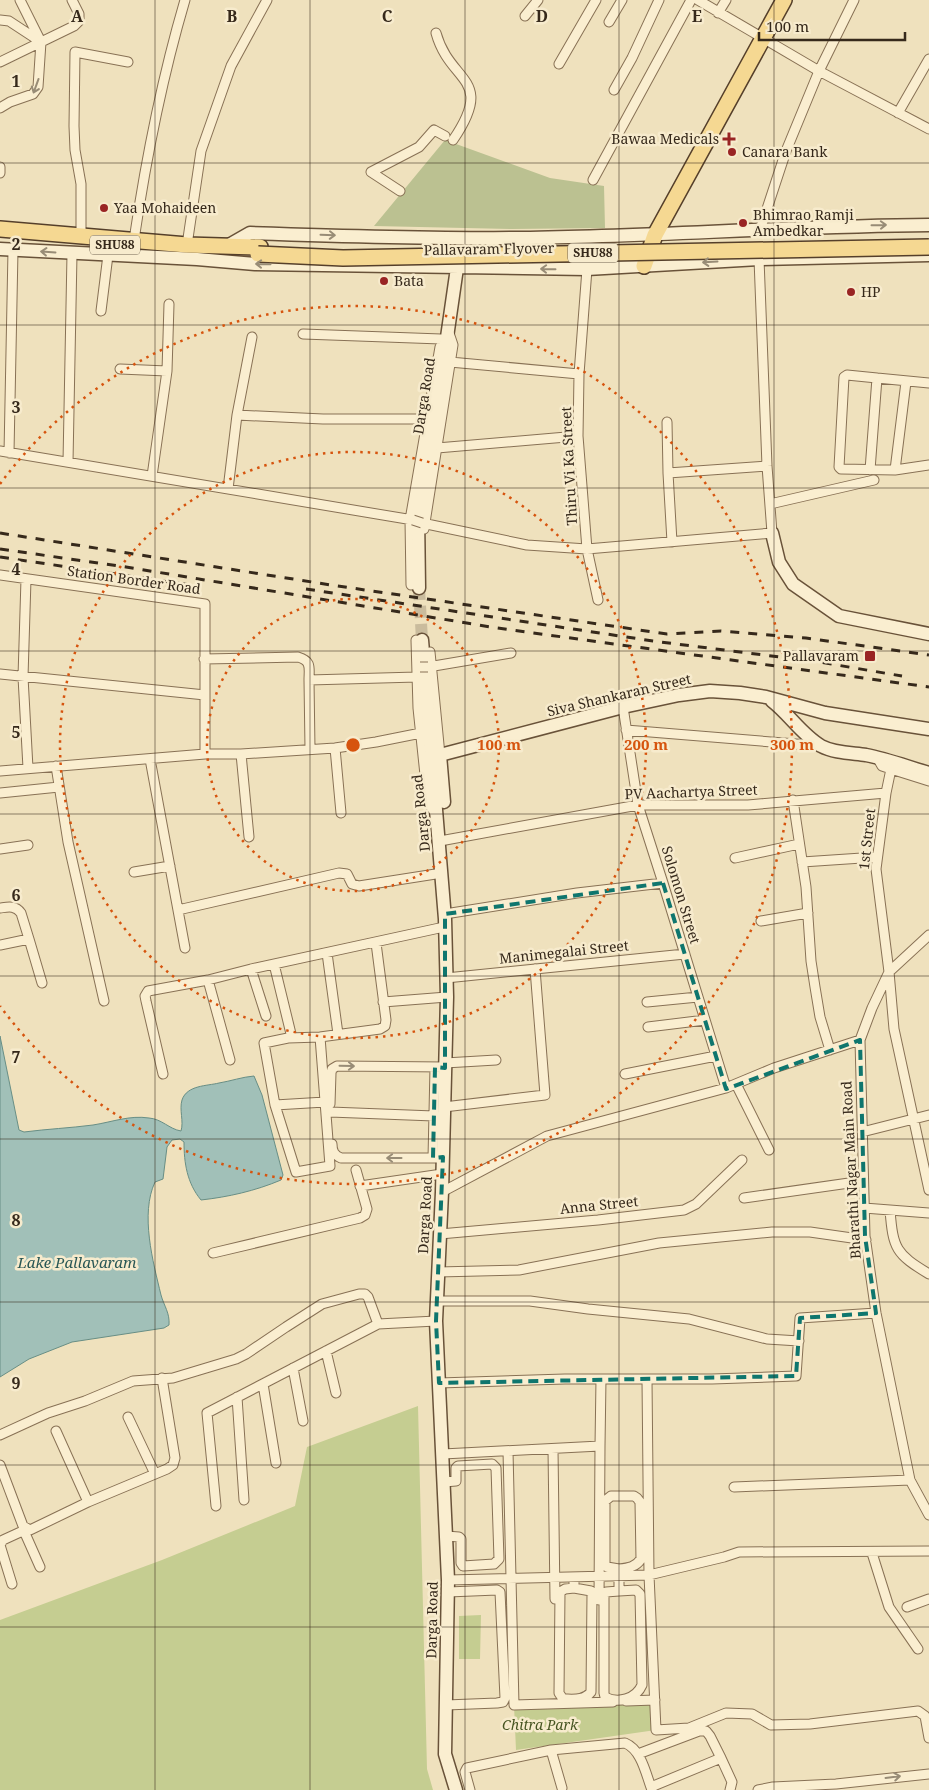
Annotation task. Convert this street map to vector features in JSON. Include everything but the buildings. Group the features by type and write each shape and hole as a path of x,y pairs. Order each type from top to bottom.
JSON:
{"main road":[{"path":"644,266 655,235 784,0"},
{"name":"SHU88","path":"0,229 230,248"},
{"name":"SHU88","path":"0,238 230,248"},
{"name":"Pallavaram Flyover","path":"259,250 506,250 929,239"},
{"name":"Pallavaram Flyover","path":"230,248 343,258 929,247"}],"street":[{"path":"0,108 10,102 33,94 39,80 41,42 20,0"},
{"path":"0,62 74,26 79,21 79,14 72,0"},
{"path":"134,240 144,176 176,32 185,0"},
{"path":"187,245 201,151 231,66 267,0"},
{"path":"525,16 538,0"},
{"path":"560,64 596,0"},
{"path":"609,22 622,0"},
{"path":"614,90 632,58 659,0"},
{"path":"593,180 692,0"},
{"path":"698,0 818,71 929,129"},
{"path":"718,13 726,0"},
{"path":"760,230 786,151 818,71 854,0"},
{"path":"0,20 8,21 41,42"},
{"path":"400,191 371,172 419,147 434,130 449,138 467,117 471,105 467,83 442,49 436,33"},
{"path":"81,237 81,184 75,150 74,126 75,52 128,62"},
{"path":"898,113 929,59"},
{"path":"0,167 0,173"},
{"path":"230,248 250,233 520,238 655,235 834,226 929,225"},
{"path":"0,249 255,264 587,269 759,259 929,255"},
{"path":"13,250 4,452 417,522 527,545 587,549 772,533"},
{"path":"68,462 72,254"},
{"path":"101,311 108,255"},
{"path":"759,259 767,466 772,533 779,562 793,584 838,616 929,634"},
{"name":"Darga Road","path":"415,587 418,515 431,448 445,335 457,268"},
{"name":"Thiru Vi Ka Street","path":"587,269 579,374 578,436 587,549 598,600"},
{"path":"152,476 167,371 169,304"},
{"path":"303,334 445,335 454,345 437,448 417,522 423,535 424,573"},
{"path":"415,587 417,522 427,418 445,335"},
{"path":"228,489 237,415 252,337"},
{"path":"450,362 579,374"},
{"path":"120,369 167,371"},
{"path":"929,383 846,375 844,380 839,467 840,469 896,470 929,465"},
{"path":"870,470 877,378"},
{"path":"896,470 906,382"},
{"path":"237,415 323,419 427,418"},
{"path":"666,422 672,542"},
{"path":"437,448 578,436"},
{"path":"668,473 767,466"},
{"path":"770,504 874,480"},
{"name":"Station Border Road","path":"0,575 205,604 205,754"},
{"path":"26,579 23,677 28,768"},
{"path":"419,640 424,667 440,755 444,801 437,816 430,806 427,794 417,677 424,667 430,652"},
{"name":"Darga Road","path":"419,640 440,841 447,997 442,1066 444,1107 438,1158 442,1174 442,1192 436,1321 448,1586 445,1754 456,1790"},
{"path":"424,667 511,653"},
{"path":"204,659 298,657 306,659 309,665 310,750"},
{"path":"0,674 205,695"},
{"path":"309,680 417,677"},
{"name":"Siva Shankaran Street","path":"440,755 623,708 679,695 710,691 766,697 785,711 802,730 821,746 878,758"},
{"path":"766,697 825,713 929,729"},
{"name":"Solomon Street","path":"623,708 638,805 726,1088"},
{"path":"626,730 821,746"},
{"path":"0,771 205,754 240,754 335,748 421,733"},
{"path":"335,748 341,813"},
{"path":"240,754 249,837"},
{"path":"878,758 882,766 891,770 929,780"},
{"path":"878,758 929,773"},
{"path":"150,759 185,948"},
{"path":"56,766 68,842 104,1001"},
{"name":"1st Street","path":"891,770 886,793 876,870 894,1029 929,1190"},
{"path":"0,793 59,787"},
{"name":"PV Aachartya Street","path":"440,841 638,805 748,805 886,793"},
{"path":"793,800 806,887 811,961 820,1017 830,1050"},
{"path":"735,858 799,844"},
{"path":"0,849 28,845"},
{"path":"802,862 877,857"},
{"path":"134,872 170,866"},
{"path":"178,910 339,873 347,874 352,884 358,886 442,874"},
{"path":"163,1074 145,996 148,991 208,980 376,943 444,920 577,893 663,883"},
{"path":"0,908 14,907 21,912 42,983"},
{"path":"761,921 808,913"},
{"path":"0,945 29,940"},
{"path":"889,972 928,940"},
{"path":"320,1037 330,1166 296,1172 275,1105 264,1043 292,1038 320,1037 380,1029 385,1026 386,1020 376,943"},
{"path":"327,953 338,1034"},
{"name":"Manimegalai Street","path":"446,978 685,954"},
{"path":"274,964 292,1038"},
{"path":"252,969 266,1016"},
{"path":"444,1107 545,1095 536,969"},
{"name":"Bharathi Nagar Main Road","path":"889,972 872,1008 860,1040 866,1240 876,1313 910,1480 929,1515"},
{"path":"208,980 230,1060"},
{"path":"383,1002 447,997"},
{"path":"647,1002 698,997"},
{"path":"648,1027 705,1020"},
{"path":"442,1192 547,1136 726,1088 774,1068 860,1040"},
{"path":"625,1074 716,1056"},
{"path":"442,1066 434,1116 438,1158 341,1158 335,1155 332,1149 330,1112 330,1073 332,1069 338,1066 442,1066 496,1060"},
{"path":"736,1084 769,1150"},
{"path":"275,1105 325,1102"},
{"path":"330,1112 434,1116"},
{"path":"862,1132 929,1115"},
{"name":"Anna Street","path":"440,1234 598,1220 684,1210 696,1204 742,1160"},
{"path":"213,1252 360,1218 365,1215 367,1209 356,1170"},
{"path":"360,1186 442,1174"},
{"path":"744,1198 864,1182"},
{"path":"864,1208 929,1213"},
{"path":"890,1210 892,1236 898,1251 912,1264 929,1274"},
{"path":"438,1272 519,1270 658,1243 772,1232 810,1232 866,1240"},
{"path":"0,1435 48,1413 85,1401 133,1381 173,1378 236,1359 322,1304 365,1294 378,1324"},
{"path":"437,1301 530,1301 689,1319 767,1339 799,1341"},
{"path":"439,1383 601,1379 712,1380 796,1376 800,1318 876,1313"},
{"path":"216,1506 207,1413 378,1324 436,1321"},
{"path":"326,1351 336,1393"},
{"path":"293,1368 303,1421"},
{"path":"12,1584 0,1545 3,1540 26,1530 33,1530 88,1502 173,1465 175,1458 162,1378"},
{"path":"600,1703 601,1379"},
{"path":"647,1380 649,1575 656,1730 689,1728 726,1713 752,1714 771,1725 810,1724 918,1711 925,1716 929,1738"},
{"path":"263,1384 276,1463"},
{"path":"237,1397 244,1500"},
{"path":"128,1417 155,1474"},
{"path":"56,1431 88,1502"},
{"path":"443,1454 600,1446"},
{"path":"553,1449 558,1704"},
{"path":"508,1451 514,1705 655,1700"},
{"path":"444,1482 456,1480 456,1468 458,1466 492,1464 496,1468 499,1558 494,1564 463,1566 461,1563 461,1539 459,1537 446,1536"},
{"path":"0,1465 40,1567"},
{"path":"734,1486 910,1480"},
{"path":"448,1586 511,1578 599,1576 619,1572 631,1567 638,1563 640,1559 640,1502 634,1496 611,1496 605,1501 605,1565 607,1568 619,1572 649,1575 739,1552 929,1551"},
{"path":"872,1552 889,1607 918,1649"},
{"path":"619,1572 619,1591"},
{"path":"574,1576 574,1588"},
{"path":"446,1705 497,1703 503,1702 505,1698 500,1592 497,1590 448,1586"},
{"path":"574,1588 591,1591 592,1594 591,1692 587,1697 563,1699 560,1693 560,1592 565,1589 574,1588"},
{"path":"636,1590 640,1594 642,1685 639,1691 629,1699 609,1699 605,1698 604,1693 604,1594 606,1592 619,1591 636,1590"},
{"path":"907,1607 929,1598"},
{"path":"638,1754 699,1731 706,1731 732,1782 730,1790"},
{"path":"470,1790 465,1772 467,1768 551,1750 626,1743 632,1746 638,1754 652,1789 721,1758"},
{"path":"551,1750 559,1789"},
{"path":"758,1790 773,1787 836,1787 929,1774"},
{"path":"876,1780 877,1790"}],"highlighted area":[{"path":"663,883 726,1089 860,1040 865,1236 876,1313 800,1318 796,1376 439,1383 436,1321 443,1157 433,1158 435,1067 445,1068 445,914"}],"green space":[{"path":"445,140 550,178 604,186 605,228 512,229 374,226"},
{"path":"418,1406 427,1769 433,1790 0,1790 0,1620 162,1560 295,1506 307,1447"},
{"path":"481,1615 480,1659 459,1659 459,1616"},
{"name":"Chitra Park","path":"655,1702 656,1730 516,1750 514,1705"}],"water":[{"name":"Lake Pallavaram","path":"0,1036 19,1130 24,1132 93,1125 142,1117 158,1120 181,1131 181,1104 188,1091 198,1087 254,1076 262,1095 283,1175 281,1180 261,1187 201,1200 189,1180 184,1142 180,1139 172,1140 167,1147 163,1179 155,1182 148,1209 149,1238 161,1295 168,1313 169,1325 164,1328 72,1342 29,1359 0,1377"}],"tunnel":[{"path":"419,588 422,640"}],"railway":[{"path":"0,533 331,585 667,634 721,631 806,638 929,655"},
{"path":"0,549 126,567 497,628 929,687"},
{"path":"0,557 190,585"},
{"path":"306,589 653,641 819,662 902,676"}],"place":[{"name":"Bawaa Medicals","path":"729,139"},
{"name":"Canara Bank","path":"732,152"},
{"name":"Yaa Mohaideen","path":"104,208"},
{"name":"Bhimrao Ramji Ambedkar","path":"743,223"},
{"name":"Bata","path":"384,281"},
{"name":"HP","path":"851,292"},
{"name":"Pallavaram","path":"870,656"}]}
